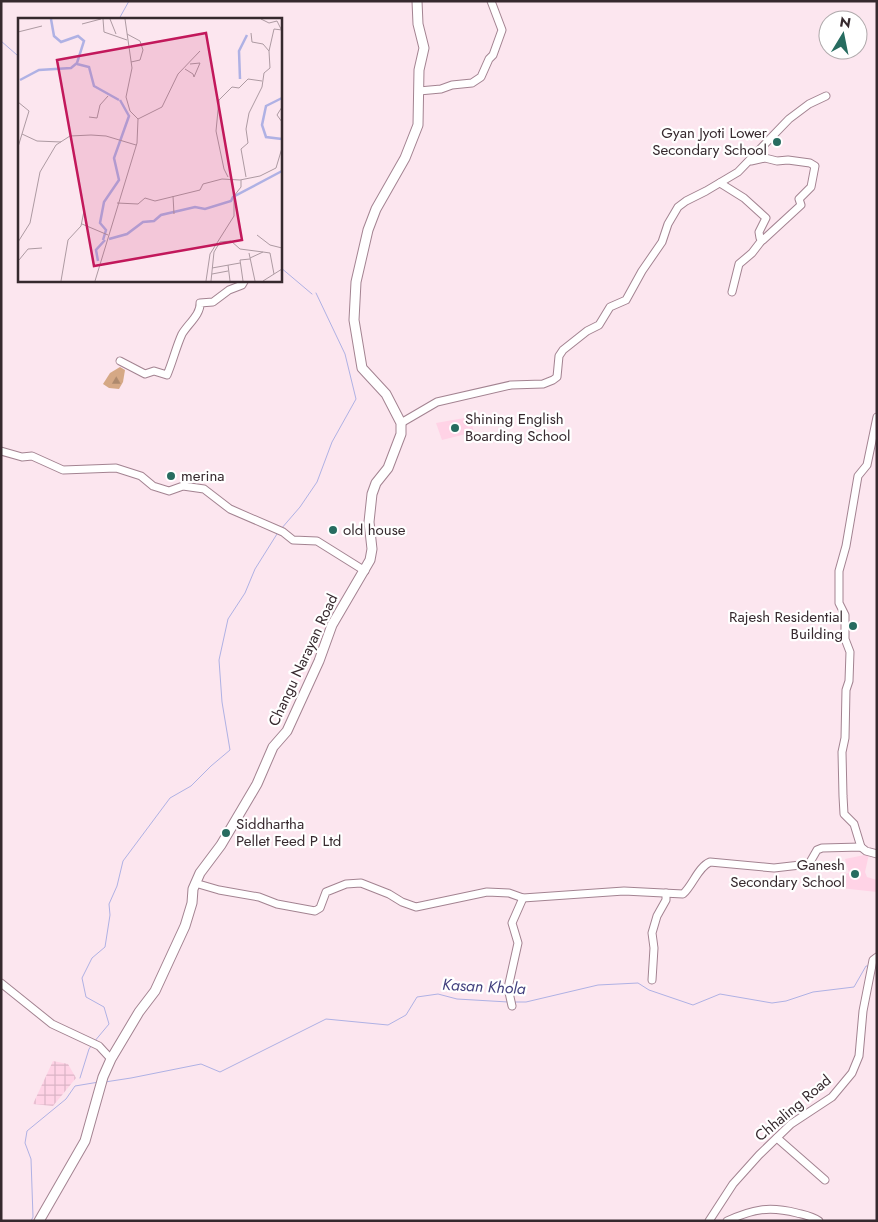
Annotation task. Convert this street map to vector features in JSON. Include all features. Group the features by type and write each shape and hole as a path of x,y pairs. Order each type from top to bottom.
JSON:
{"main road":[{"path":"401,423 386,394 362,368 354,320 356,282 368,230 381,198 405,158 419,118 419,70 424,48 418,24 417,1"},
{"name":"Changu Narayan Road","path":"39,1221 85,1141 103,1077 111,1059 139,1012 155,991 185,926 192,903 195,883 200,873 220,845 257,784 273,747 287,731 319,661 332,625 370,560 372,549 369,522 372,494 376,483 388,468 401,434 401,423"}],"street":[{"path":"419,91 441,89 452,85 472,84 481,77 497,46 502,30 491,1"},
{"path":"401,423 437,402 512,385 543,384 554,380 557,377 559,356 563,350 587,331 599,325 610,307 626,300 642,271 662,242 668,224 678,207 738,172 751,161 789,119 809,104 826,96"},
{"path":"732,292 739,264 752,253 762,240 801,205 799,198 811,187 815,166 810,163 788,160 777,161 765,158 751,161"},
{"path":"720,183 744,198 766,218 759,232 762,240"},
{"path":"120,361 145,374 154,371 167,375 177,344 198,312 200,302 213,302 229,290 242,285 244,281"},
{"path":"877,417 867,465 858,476 846,546 839,572 838,603 845,615 845,639 850,652 849,681 846,690 845,738 842,752 844,814 854,824 861,847 866,851 877,854"},
{"path":"1,451 22,457 32,456 63,470 116,468 141,476 153,486 170,491 183,486 204,489 230,509 283,532 293,540 316,541 365,571"},
{"path":"195,883 219,890 259,897 277,904 315,911 320,908 326,892 346,884 361,883 416,907 487,892 509,893 523,898 624,891 683,894 705,864 710,862 774,868 809,864 818,850 822,848 861,847"},
{"path":"652,980 654,948 652,933 657,916 666,900 666,893"},
{"path":"512,1006 508,988 518,944 512,923 523,898"},
{"name":"Chhaling Road","path":"709,1221 733,1184 759,1155 791,1124 832,1096 852,1073 858,1056 863,1011 875,959"},
{"path":"1,983 52,1024 99,1046 111,1059"},
{"path":"777,1138 825,1180"},
{"path":"727,1221 747,1212 778,1208 814,1217 819,1221"}],"shaded area":[{"name":"Shining English Boarding School","path":"470,417 474,432 442,440 436,423"},
{"name":"Ganesh Secondary School","path":"869,854 865,872 867,877 877,880 877,892 840,888 841,875 849,873 845,859"},
{"path":"53,1061 68,1064 76,1078 53,1106 33,1104"}],"green space":[{"path":"120,367 125,370 123,382 119,389 109,388 103,384 110,373"}],"waterway":[{"path":"120,18 129,1"},
{"path":"1,41 18,55"},
{"path":"281,268 312,294"},
{"path":"281,529 300,507 317,482 332,442 356,399 345,354 316,293"},
{"path":"94,1042 109,1024 104,1007 86,997 82,978 92,958 105,947 110,915 109,904 117,886 123,861 170,798 191,786 230,750 222,702 219,660 228,619 245,593 255,569 277,534"},
{"name":"Kasan Khola","path":"514,1002 526,1002 598,985 638,983 649,990 693,1005 720,994 772,1003 786,1001 813,992 854,987 866,966 869,966"},
{"name":"Kasan Khola","path":"105,1082 201,1064 220,1072 326,1019 388,1025 406,1015 417,997 438,994 457,999 508,1002"},
{"path":"80,1078 92,1045"},
{"name":"Kasan Khola","path":"31,1221 33,1217 31,1159 25,1143 27,1131 66,1099 75,1086 99,1082"}],"place":[{"name":"Gyan Jyoti Lower Secondary School","path":"777,142"},
{"name":"Shining English Boarding School","path":"455,428"},
{"name":"merina","path":"171,476"},
{"name":"old house","path":"333,530"},
{"name":"Rajesh Residential Building","path":"853,626"},
{"name":"Siddhartha Pellet Feed P Ltd","path":"226,833"},
{"name":"Ganesh Secondary School","path":"855,874"}]}
